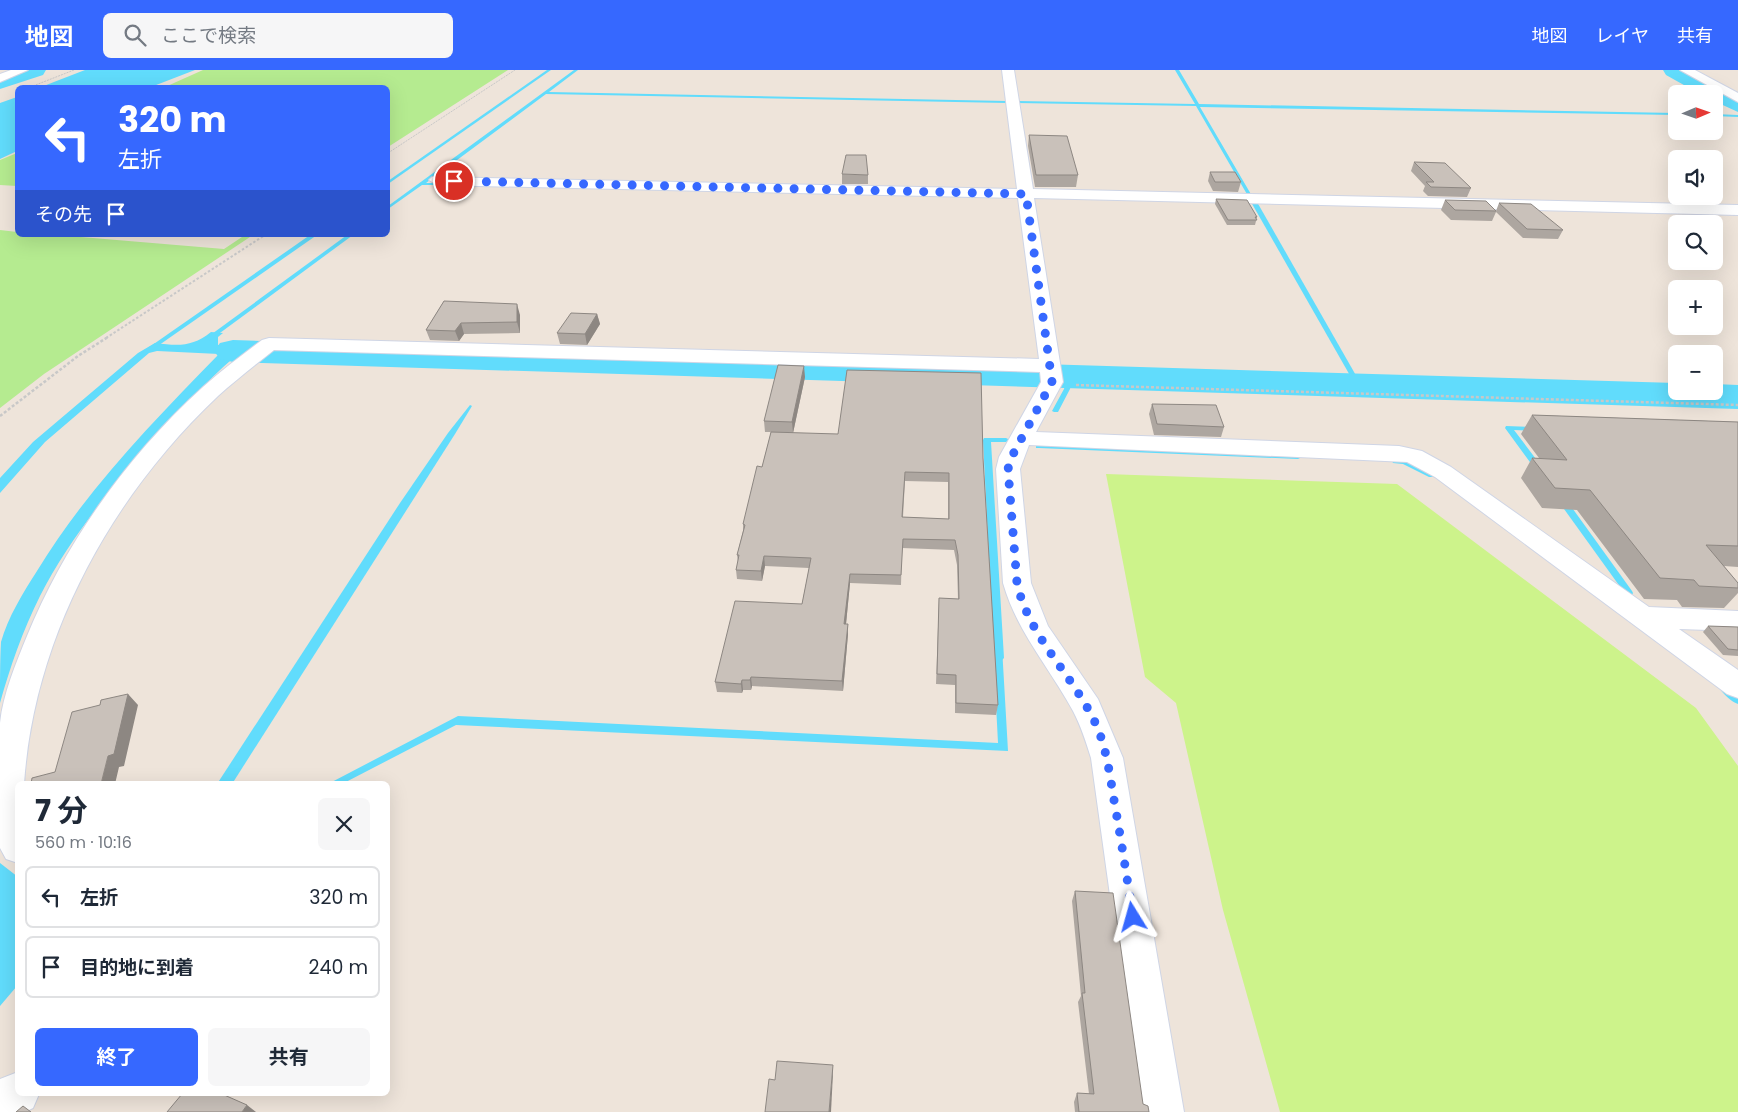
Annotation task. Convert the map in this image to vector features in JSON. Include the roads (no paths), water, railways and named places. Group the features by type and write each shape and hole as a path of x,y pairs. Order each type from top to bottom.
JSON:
{"street":[{"path":"0,78 22,70"},
{"path":"1008,70 1026,197 1057,376 1021,438 1008,469 1019,592 1030,622 1084,702 1098,729 1107,758 1162,1112"},
{"path":"1686,70 1738,98"},
{"path":"437,180 1026,197 1738,210"},
{"path":"15,842 8,829 7,795 13,724 34,656 51,611 92,536 146,464 202,400 269,344 1057,376"},
{"path":"1021,438 1389,452 1414,456 1443,472 1738,686"},
{"path":"1644,618 1738,621"},
{"path":"0,1102 15,1094"}],"water":[{"path":"85,70 195,70 156,85 46,85"},
{"path":"15,98 15,152 0,159 0,103"},
{"path":"211,332 223,333 218,337 218,345 246,348 212,377 192,398 162,431 80,530 52,573 40,596 17,649 0,703 1,642 12,614 32,579 56,541 99,484 169,405 219,354 157,351 149,353 45,442 0,493 0,478 33,442 138,353 155,343 178,345 191,343"},
{"path":"470,405 472,406 234,781 219,781 400,503 448,433"},
{"path":"993,646 1002,647 1008,751 456,725 348,781 334,781 458,716 998,743"},
{"path":"0,863 15,875 15,988 0,1006"}],"waterway":[{"path":"0,82 35,70"},
{"path":"390,182 549,70"},
{"path":"421,184 576,70"},
{"path":"1177,70 1197,105"},
{"path":"1674,70 1738,105"},
{"path":"545,93 1007,102"},
{"path":"1017,102 1197,105"},
{"path":"1197,105 1668,114"},
{"path":"1197,105 1250,196"},
{"path":"1723,115 1738,116"},
{"path":"390,207 421,184"},
{"path":"421,184 446,184"},
{"path":"1254,202 1359,386"},
{"path":"150,349 311,237"},
{"path":"207,340 347,237"},
{"path":"233,351 1738,397"},
{"path":"1056,411 1067,389 1070,377"},
{"path":"1535,429 1509,428 1538,467"},
{"path":"999,658 987,440 1006,440"},
{"path":"1039,446 1298,457"},
{"path":"1396,461 1405,462 1432,475"},
{"path":"1562,500 1629,593"},
{"path":"1725,689 1738,700"}]}
